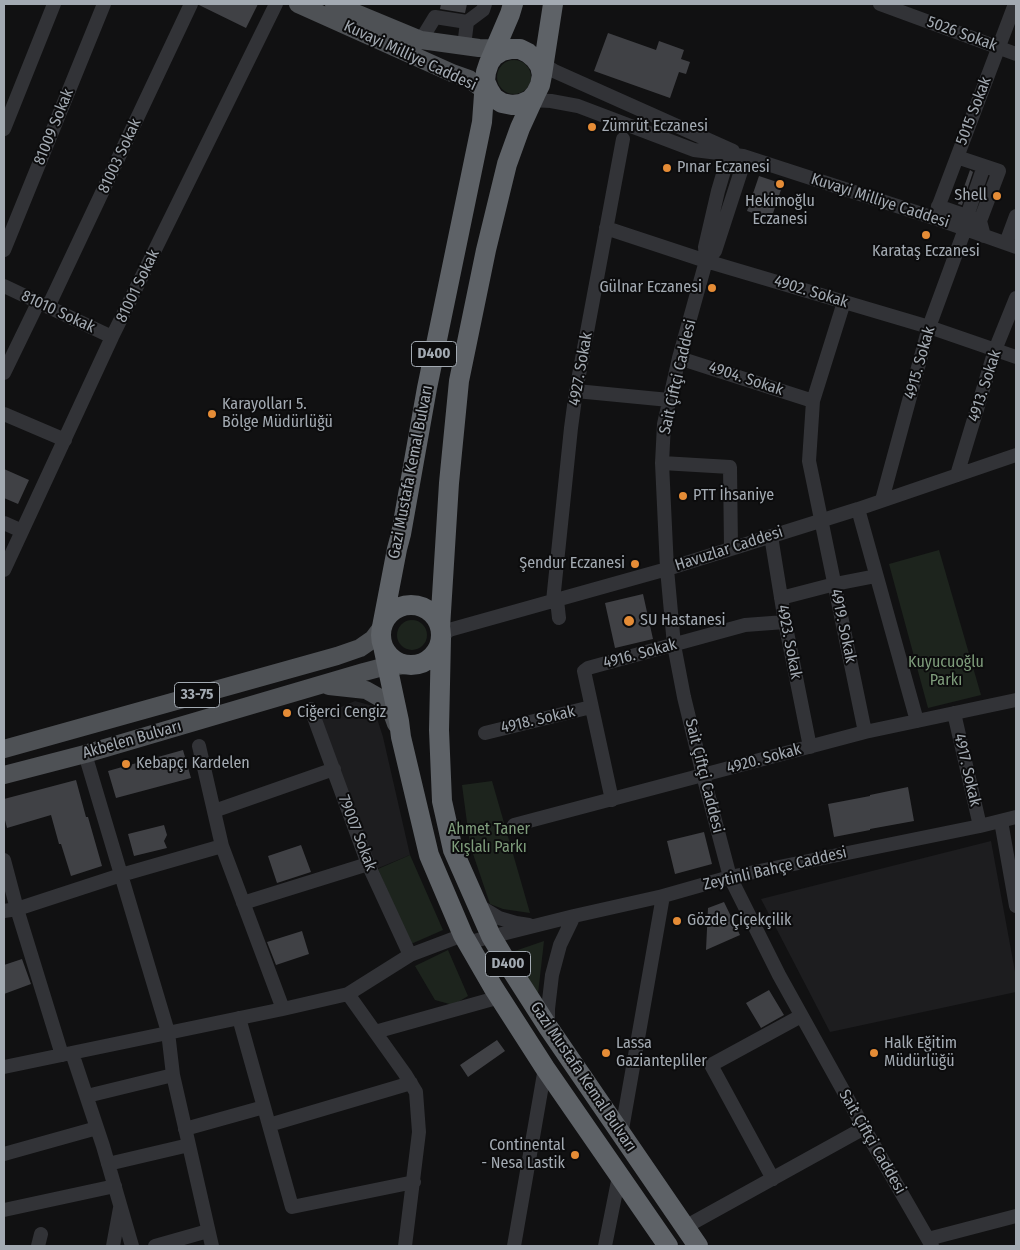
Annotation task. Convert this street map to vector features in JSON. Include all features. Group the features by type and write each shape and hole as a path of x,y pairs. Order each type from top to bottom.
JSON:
{"highway":[{"name":"Gazi Mustafa Kemal Bulvarı","path":"513,4 493,72 427,388 397,548 383,637 396,666 401,737 429,855 464,939 546,1068 668,1246"},
{"name":"Gazi Mustafa Kemal Bulvarı","path":"553,4 536,82 508,164 486,250 459,381 449,483 441,633 439,730 442,801 452,850 491,936 548,1026 698,1246"},
{"path":"520,49 528,53 536,82 521,104 502,103 493,72 520,49"},
{"path":"383,637 386,619 402,607 411,605 421,607 429,611 436,619 441,633 438,648 433,656 425,662 415,665 396,666"}],"main road":[{"name":"Kuvayi Milliye Caddesi","path":"298,4 468,79 493,72 479,48 421,40 342,5"},
{"name":"Akbelen Bulvarı","path":"4,749 337,656 362,647 373,639 383,637"},
{"name":"Akbelen Bulvarı","path":"4,775 85,754 364,672 396,666"},
{"path":"316,686 366,690 382,699 392,714 401,737"}],"street":[{"path":"4,129 54,4"},
{"name":"81009 Sokak","path":"4,250 104,4"},
{"name":"81003 Sokak","path":"4,373 43,305 191,4"},
{"name":"81001 Sokak","path":"4,570 112,337 276,4"},
{"path":"421,40 435,16 466,22 483,10 485,4"},
{"name":"5026 Sokak","path":"880,4 1016,54"},
{"name":"5015 Sokak","path":"936,212 1015,4"},
{"path":"464,46 466,22"},
{"name":"Kuvayi Milliye Caddesi","path":"743,156 554,71 536,82 551,101 578,106 694,150 743,156 971,222 984,236 1011,245"},
{"name":"4927. Sokak","path":"559,618 555,600 571,428 576,391 623,139"},
{"name":"Sait Çiftçi Caddesi","path":"743,156 726,164 718,191 705,247 706,261 679,358 664,424 662,463 667,569 674,645 684,697 730,877 801,1016 930,1243"},
{"name":"4915. Sokak","path":"882,500 929,327 971,222 999,171 957,156"},
{"path":"1011,245 1016,216"},
{"name":"4902. Sokak","path":"606,228 706,261 929,327 1016,357"},
{"name":"81010 Sokak","path":"4,286 112,337"},
{"name":"4913. Sokak","path":"957,475 995,350 1016,298"},
{"name":"4919. Sokak","path":"844,302 813,401 809,461 865,732"},
{"name":"4904. Sokak","path":"679,358 813,401"},
{"path":"576,391 670,400"},
{"path":"4,414 65,440"},
{"name":"Havuzlar Caddesi","path":"441,633 667,569 858,509 1016,454"},
{"path":"662,463 730,467 731,548"},
{"path":"858,509 917,721"},
{"path":"4,523 22,531"},
{"name":"4923. Sokak","path":"771,536 785,622 810,747"},
{"path":"781,598 876,576"},
{"name":"4916. Sokak","path":"591,707 584,671 588,668 745,625 785,622"},
{"name":"4920. Sokak","path":"514,825 865,732 1016,700"},
{"path":"591,707 612,800"},
{"name":"4918. Sokak","path":"485,733 591,707"},
{"name":"79007 Sokak","path":"311,709 368,864 410,955"},
{"name":"4917. Sokak","path":"954,713 980,826"},
{"path":"198,746 222,846 283,1009"},
{"path":"85,754 168,1032 173,1075 212,1246"},
{"path":"214,811 334,769"},
{"name":"Zeytinli Bahçe Caddesi","path":"535,925 663,896 730,877 1016,817"},
{"path":"1001,821 1016,906"},
{"path":"10,910 222,846"},
{"path":"4,860 10,910 87,1096 132,1246"},
{"path":"243,903 368,864"},
{"path":"621,1134 663,896"},
{"path":"476,904 499,918 516,923 535,925"},
{"path":"548,1026 552,975 560,945 574,916"},
{"path":"4,1067 348,994 410,955 464,939 491,936 506,942 527,935 535,925"},
{"path":"348,994 406,1074 416,1092 419,1132 405,1246"},
{"path":"375,1032 500,998"},
{"path":"773,1179 712,1065 801,1016"},
{"path":"239,1018 292,1207 414,1182"},
{"path":"514,1246 546,1068"},
{"path":"87,1096 173,1075"},
{"path":"269,1125 411,1083"},
{"path":"185,1129 264,1107"},
{"path":"4,1154 97,1128"},
{"path":"685,1227 864,1128"},
{"path":"108,1164 189,1145"},
{"path":"605,1246 619,1176"},
{"path":"4,1210 115,1186"},
{"path":"113,1246 120,1205"},
{"path":"930,1243 1016,1216"},
{"path":"155,1246 208,1231"}],"shaded area":[{"path":"355,701 373,706 383,737 410,855 376,869 320,716"},
{"path":"991,841 1016,977 1016,992 830,1032 761,899"}],"green space":[{"path":"514,60 521,61 526,65 530,70 530,84 526,89 521,93 514,94 507,93 502,89 498,84 497,77 498,70 502,65 507,61"},
{"name":"Kuyucuoğlu Parkı","path":"939,550 981,695 928,708 889,564"},
{"path":"412,620 423,624 427,635 423,646 412,650 401,646 397,635 401,624"},
{"name":"Ahmet Taner Kışlalı Parkı","path":"492,781 530,913 503,909 490,904 470,845 462,785"},
{"path":"410,855 443,930 411,944 378,869"},
{"path":"544,941 538,994 512,952"},
{"path":"448,950 468,996 453,1005 435,1000 415,966"}],"building":[{"path":"200,4 258,4 246,28"},
{"path":"441,4 467,4 465,13 440,9"},
{"path":"608,33 656,50 659,41 684,50 681,59 690,62 686,74 679,72 670,98 594,71"},
{"path":"970,170 973,172 962,205 958,204"},
{"path":"759,176 783,184 771,219 747,211"},
{"path":"4,469 29,480 18,504 4,498"},
{"name":"SU Hastanesi","path":"643,594 653,639 615,648 605,603"},
{"path":"183,750 191,778 116,798 108,771"},
{"path":"76,780 102,866 71,876 51,815 7,828 4,816 4,799"},
{"path":"908,787 914,821 834,837 828,804"},
{"path":"164,825 167,835 164,841 167,848 134,856 128,834"},
{"path":"704,832 712,864 675,874 667,841"},
{"path":"301,845 311,872 277,883 268,856"},
{"path":"724,902 740,935 706,950 708,908"},
{"path":"302,931 309,954 276,965 267,942"},
{"path":"22,959 31,984 4,994 4,965"},
{"path":"769,990 784,1015 761,1028 746,1003"},
{"path":"497,1040 505,1051 468,1077 460,1065"}],"place":[{"name":"Zümrüt Eczanesi","path":"592,127"},
{"name":"Pınar Eczanesi","path":"667,168"},
{"name":"Hekimoğlu Eczanesi","path":"780,184"},
{"name":"Shell","path":"997,196"},
{"name":"Karataş Eczanesi","path":"926,235"},
{"name":"Gülnar Eczanesi","path":"712,288"},
{"name":"Karayolları 5. Bölge Müdürlüğü","path":"212,414"},
{"name":"PTT İhsaniye","path":"683,496"},
{"name":"Şendur Eczanesi","path":"635,564"},
{"name":"SU Hastanesi","path":"629,621"},
{"name":"Ciğerci Cengiz","path":"287,713"},
{"name":"Kebapçı Kardelen","path":"126,764"},
{"name":"Gözde Çiçekçilik","path":"677,921"},
{"name":"Lassa Gaziantepliler","path":"606,1053"},
{"name":"Halk Eğitim Müdürlüğü","path":"874,1053"},
{"name":"Continental - Nesa Lastik","path":"575,1155"}]}
